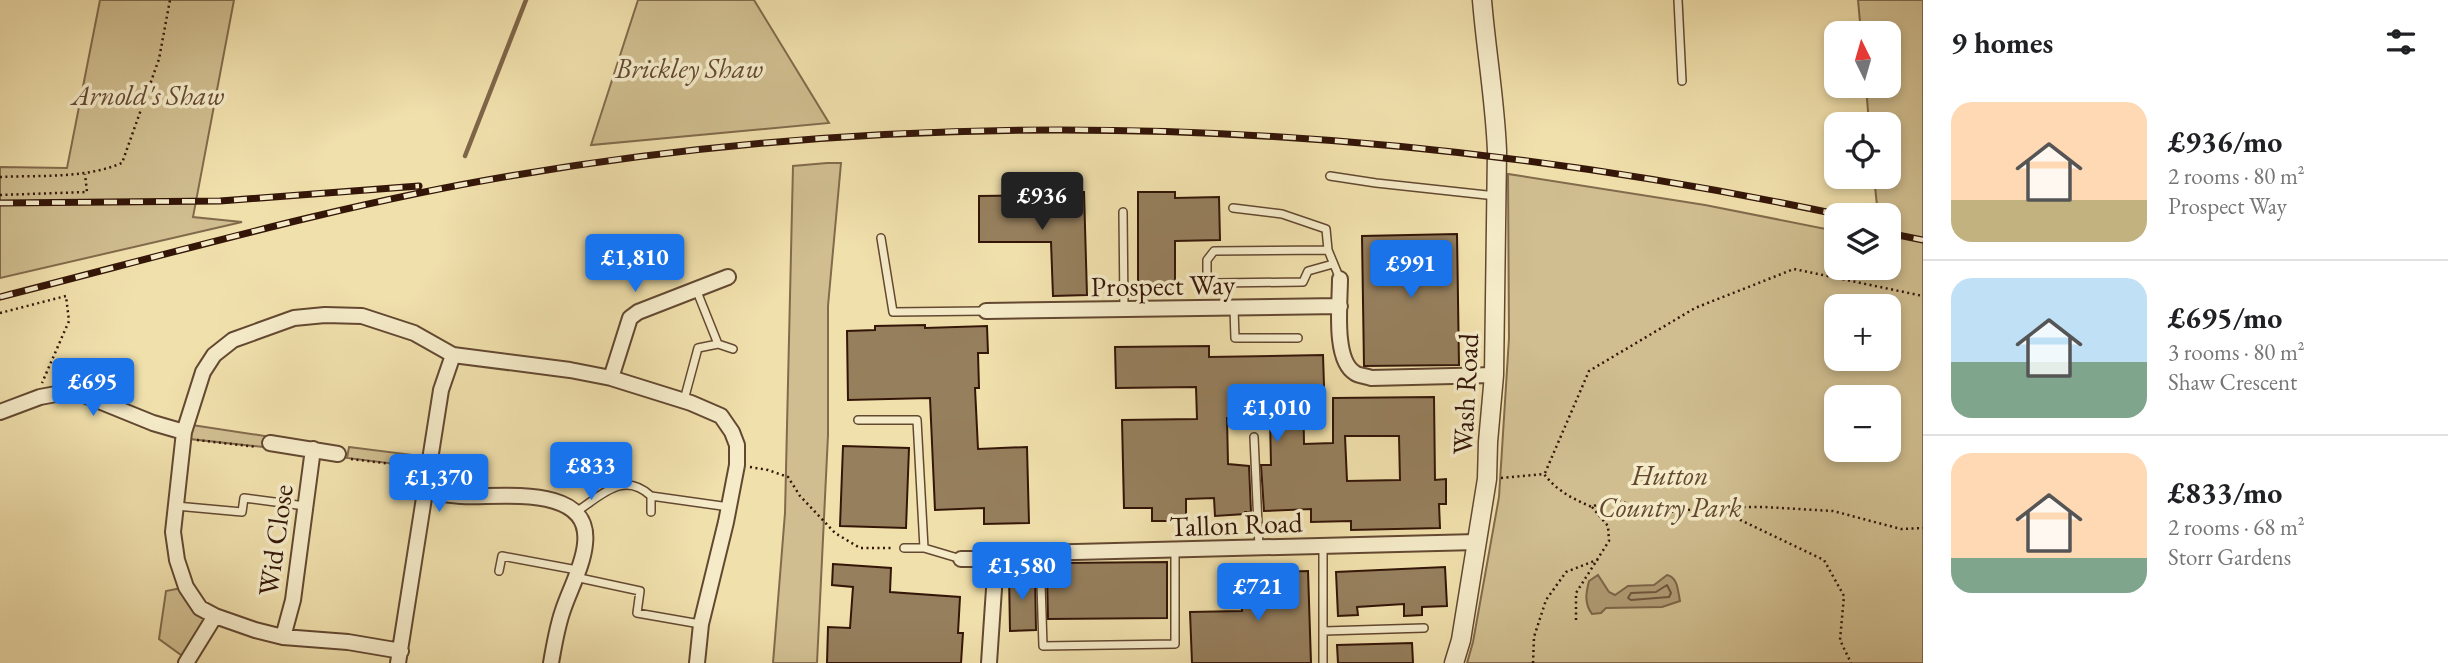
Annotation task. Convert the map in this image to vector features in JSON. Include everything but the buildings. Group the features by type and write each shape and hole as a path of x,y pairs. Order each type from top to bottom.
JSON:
{"street":[{"name":"Wash Road","path":"1454,663 1461,640 1488,479 1488,442 1494,375 1496,113 1486,51 1482,0"},
{"path":"611,378 630,318 638,312 728,277"},
{"path":"1340,279 1340,347 1346,363 1355,373 1371,378 1494,375"},
{"name":"Prospect Way","path":"986,311 1340,306"},
{"path":"453,355 441,390 399,657 348,642 283,637 215,616 201,608 186,587 175,551 173,532 184,435 203,372 214,355 233,340 294,318 362,316 414,333 453,355 611,378 721,416 737,445 737,465 701,624 697,663"},
{"path":"0,412 40,397 67,392 84,395 184,435"},
{"name":"Wid Close","path":"270,443 338,454"},
{"name":"Wid Close","path":"283,637 293,600 313,449"},
{"path":"425,492 463,496 515,495 564,503 576,512 584,530 585,544 561,614 551,663"},
{"name":"Tallon Road","path":"961,559 996,559 1040,553 1477,542"},
{"path":"989,663 996,559"},
{"path":"186,663 215,616"}],"lane":[{"path":"1678,0 1682,81"},
{"path":"1330,176 1497,196"},
{"path":"1234,208 1282,214 1326,229 1328,250 1340,279"},
{"path":"1123,212 1124,309"},
{"path":"881,238 893,312 986,311"},
{"path":"1328,250 1214,251 1207,260 1207,275 1216,283 1303,282 1308,271 1333,264"},
{"path":"696,289 718,344"},
{"path":"1234,309 1235,338 1298,338"},
{"path":"684,401 698,348 718,344 733,349"},
{"path":"858,420 917,421 924,548"},
{"path":"1254,437 1258,547"},
{"path":"576,512 621,485 642,487 651,496 729,507"},
{"path":"651,496 651,512"},
{"path":"175,506 242,512 244,498 305,506"},
{"path":"1323,546 1323,663"},
{"path":"904,548 924,548 961,559"},
{"path":"1040,553 1043,646 1175,644 1175,550"},
{"path":"499,571 502,556 576,574 640,591 637,613 701,624"},
{"path":"1324,631 1424,628"}],"path":[{"path":"0,177 85,174 122,163 159,60 170,0"},
{"path":"0,195 86,192 85,174"},
{"path":"1544,474 1589,371 1695,308 1794,269 1923,296"},
{"path":"0,313 66,296 69,321 42,385 40,397"},
{"path":"184,435 260,448 270,443"},
{"path":"338,454 347,458 428,468"},
{"path":"737,465 768,470 788,477 800,496 835,533 860,548 904,548"},
{"path":"1488,479 1544,474"},
{"path":"1544,474 1554,487 1592,507 1608,526 1609,541 1576,593 1576,620"},
{"path":"1592,507 1613,497 1632,506 1661,513 1713,507 1764,507 1833,511 1900,529 1923,528"},
{"path":"1713,507 1824,560 1844,596 1840,640 1851,663"},
{"path":"1533,663 1534,637 1546,600 1566,572 1599,559"}],"green space":[{"name":"Arnold's Shaw","path":"100,0 234,0 193,217 242,222 0,278 0,167 67,168"},
{"name":"Brickley Shaw","path":"638,0 754,0 829,123 591,145"},
{"name":"Hutton Country Park","path":"1858,0 1923,0 1923,663 1467,663 1499,497 1509,338 1508,174 1705,205 1824,229 1824,280 1901,280 1901,203 1877,203 1875,189 1901,189 1901,112 1868,112 1867,98 1901,98 1901,21 1860,21"},
{"path":"841,163 828,306 828,435 817,663 773,663 785,513 793,166"},
{"path":"192,425 265,436 263,447 190,439"},
{"path":"349,447 429,457 428,468 347,458"},
{"path":"186,587 215,616 188,660 159,639 166,591"}],"water":[{"path":"1598,575 1609,592 1615,595 1628,586 1654,585 1667,575 1671,576 1678,589 1680,601 1662,607 1606,608 1601,613 1592,614 1587,602 1587,590 1589,581"}],"waterway":[{"path":"465,156 526,0"}],"railway":[{"path":"0,297 254,231 446,188 677,152 844,137 1011,130 1177,132 1343,141 1509,159 1675,183 1824,212"},
{"path":"0,203 220,201 419,186"},
{"path":"1901,236 1923,240"}]}
